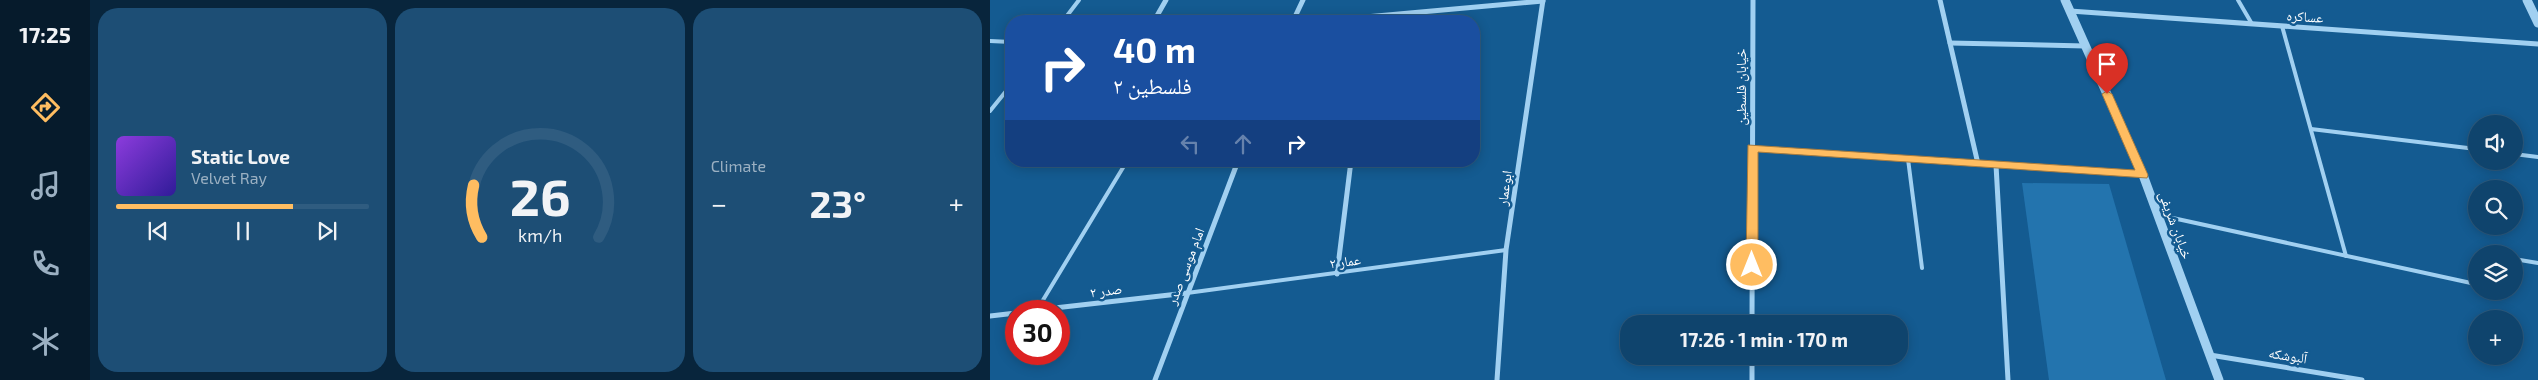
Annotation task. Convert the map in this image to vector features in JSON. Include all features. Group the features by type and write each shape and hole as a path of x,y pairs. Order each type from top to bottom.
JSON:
{"street":[{"path":"1157,15 1166,0"},
{"path":"1296,15 1303,0"},
{"name":"خیابان فلسطین","path":"1752,315 1753,0"},
{"path":"1940,0 1978,164"},
{"name":"خیابان شریفی","path":"2065,0 2143,175 2219,380"},
{"path":"2527,0 2538,23"},
{"path":"1368,15 1543,1"},
{"name":"ابوعمار","path":"1497,380 1506,250 1543,1"},
{"name":"عساکره","path":"2070,11 2538,44"},
{"path":"1950,43 2085,46"},
{"path":"1996,165 2008,380"},
{"name":"امام موسی صدر","path":"1155,380 1236,167"},
{"path":"1337,274 1350,167"},
{"name":"صدر ۲","path":"1070,306 1187,293"},
{"path":"990,316 1005,314"},
{"name":"آلبوشکه","path":"2209,355 2362,380"},
{"path":"1752,365 1752,380"}],"lane":[{"path":"1068,15 1079,0"},
{"path":"2238,0 2252,24"},
{"path":"2282,26 2346,256"},
{"path":"990,42 1005,42"},
{"path":"990,111 1005,92"},
{"path":"2311,129 2468,148"},
{"path":"1752,148 2143,175"},
{"path":"2523,155 2538,157"},
{"path":"1908,159 1922,268"},
{"path":"1043,300 1123,167"},
{"path":"2157,214 2468,282"},
{"name":"عمار ۲","path":"1187,293 1506,250"},
{"path":"2523,260 2538,263"}],"shaded area":[{"path":"2022,183 2109,184 2166,380 2049,380"}],"route":[{"path":"1752,265 1752,148 2143,175 2107,94"}]}
